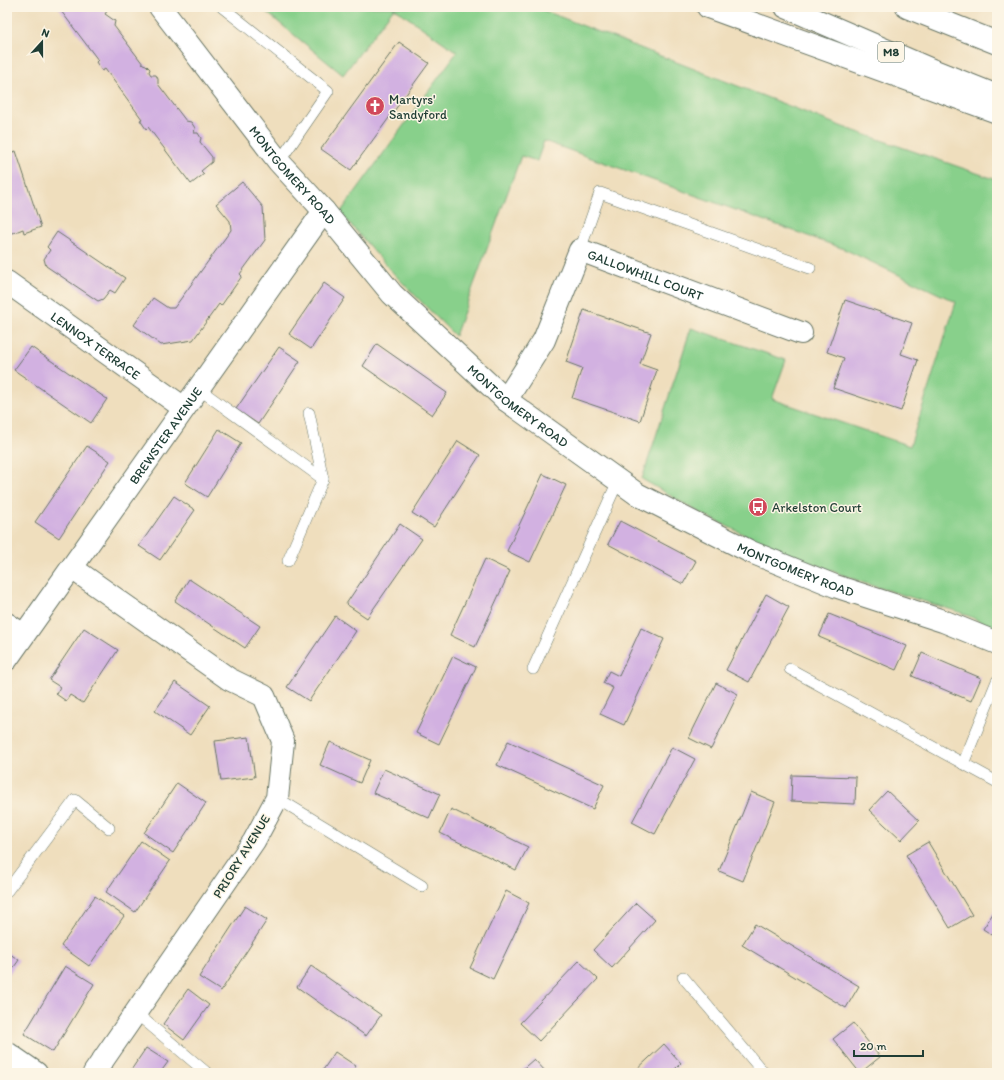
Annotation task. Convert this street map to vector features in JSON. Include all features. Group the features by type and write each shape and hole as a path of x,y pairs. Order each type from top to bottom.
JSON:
{"main road":[{"name":"MONTGOMERY ROAD","path":"160,7 279,162 324,211 392,294 506,400 637,494 751,552 835,586 943,621 997,643"},
{"path":"708,7 997,112"},
{"name":"M8","path":"786,7 932,70 997,96"},
{"path":"907,7 997,43"},
{"name":"BREWSTER AVENUE","path":"7,659 15,630 72,568 324,211"},
{"name":"GALLOWHILL COURT","path":"506,400 544,340 580,250 801,333"},
{"name":"LENNOX TERRACE","path":"7,282 184,408"},
{"name":"PRIORY AVENUE","path":"72,568 229,679 264,696 283,741 277,798 254,841 94,1073"},
{"path":"7,1052 36,1073"}],"lane":[{"path":"222,7 328,91 279,162"},
{"path":"580,250 600,193 810,268"},
{"path":"199,389 323,479"},
{"path":"288,561 323,479 309,413"},
{"path":"533,669 618,481"},
{"path":"790,669 997,782"},
{"path":"963,764 997,681"},
{"path":"277,798 422,886"},
{"path":"7,891 75,800 109,828"},
{"path":"682,977 764,1073"},
{"path":"136,1013 207,1073"}],"green space":[{"path":"260,7 535,7 843,127 997,180 997,629 962,613 864,583 774,549 700,513 642,479 691,328 786,360 772,399 910,446 956,302 844,249 544,141 537,161 521,156 455,336 395,275 340,213 457,52 394,8 343,75"}],"building":[{"path":"58,7 104,7 107,11 105,14 115,21 114,26 143,64 150,69 149,72 151,75 156,75 158,84 186,121 191,122 195,128 194,133 198,133 201,138 200,142 212,157 212,162 201,171 204,174 191,184 148,127 146,129 140,120 142,119 105,69 102,71 96,62 98,60"},
{"name":"Martyrs' Sandyford","path":"399,42 429,63 351,170 321,149"},
{"path":"16,151 41,227 24,233 23,229 13,233 7,231 7,154"},
{"path":"242,182 263,207 265,240 240,274 242,276 221,306 219,304 193,340 161,345 134,325 153,298 168,308 174,308 231,230 230,221 216,204"},
{"path":"57,232 125,278 115,293 110,290 103,299 98,301 46,266 44,259 50,250 47,247"},
{"path":"324,283 345,298 311,349 289,334"},
{"path":"845,300 912,323 901,354 918,360 901,411 833,388 844,358 827,352"},
{"path":"584,310 651,333 640,364 657,370 640,421 572,398 582,368 566,362"},
{"path":"377,344 447,393 432,415 363,366"},
{"path":"31,347 107,399 91,423 14,370"},
{"path":"279,347 300,361 258,424 236,409"},
{"path":"219,429 241,443 207,497 185,483"},
{"path":"458,441 480,455 434,527 412,513"},
{"path":"87,446 110,461 59,538 35,522"},
{"path":"543,474 566,485 530,562 507,551"},
{"path":"174,496 195,510 160,560 139,546"},
{"path":"620,521 696,561 683,584 608,544"},
{"path":"400,524 422,539 367,618 346,604"},
{"path":"485,559 510,571 475,647 450,635"},
{"path":"189,579 260,626 245,648 175,601"},
{"path":"766,594 789,607 749,682 726,670"},
{"path":"829,614 907,646 896,670 819,637"},
{"path":"335,616 356,631 309,701 287,687"},
{"path":"84,628 118,650 83,703 70,695 66,701 56,694 60,687 49,680"},
{"path":"641,628 664,639 624,725 600,714 613,688 603,683 609,671 619,676"},
{"path":"922,653 981,678 971,701 912,676"},
{"path":"453,656 476,667 439,744 416,733"},
{"path":"175,682 210,706 190,735 155,711"},
{"path":"716,683 738,694 711,749 689,738"},
{"path":"249,737 255,777 221,781 215,741"},
{"path":"508,741 604,785 593,809 497,765"},
{"path":"330,742 370,760 360,783 320,765"},
{"path":"672,747 695,759 655,834 632,822"},
{"path":"384,769 440,794 429,818 373,793"},
{"path":"792,775 856,777 855,804 791,801"},
{"path":"177,783 206,803 173,853 144,833"},
{"path":"887,791 919,821 901,840 869,810"},
{"path":"751,792 775,802 743,881 719,871"},
{"path":"451,809 528,847 516,870 440,833"},
{"path":"141,841 170,861 135,912 106,892"},
{"path":"928,842 972,915 950,928 906,855"},
{"path":"506,891 529,903 493,979 470,968"},
{"path":"95,896 124,916 89,966 61,946"},
{"path":"636,903 655,920 612,968 593,950"},
{"path":"245,906 267,920 221,991 199,977"},
{"path":"997,907 997,938 983,929"},
{"path":"755,924 859,986 846,1008 742,945"},
{"path":"7,952 19,960 7,977"},
{"path":"579,961 598,979 539,1041 520,1023"},
{"path":"65,966 94,984 53,1052 24,1034"},
{"path":"311,966 381,1015 366,1036 297,987"},
{"path":"188,989 209,1005 184,1040 163,1024"},
{"path":"853,1023 880,1057 860,1073 833,1039"},
{"path":"664,1044 681,1063 671,1073 633,1073"},
{"path":"146,1048 168,1062 160,1073 129,1073"},
{"path":"335,1052 356,1066 351,1073 321,1073"},
{"path":"534,1059 547,1073 518,1073"}],"place":[{"name":"Martyrs' Sandyford","path":"375,106"},
{"name":"Arkelston Court","path":"758,507"}]}
